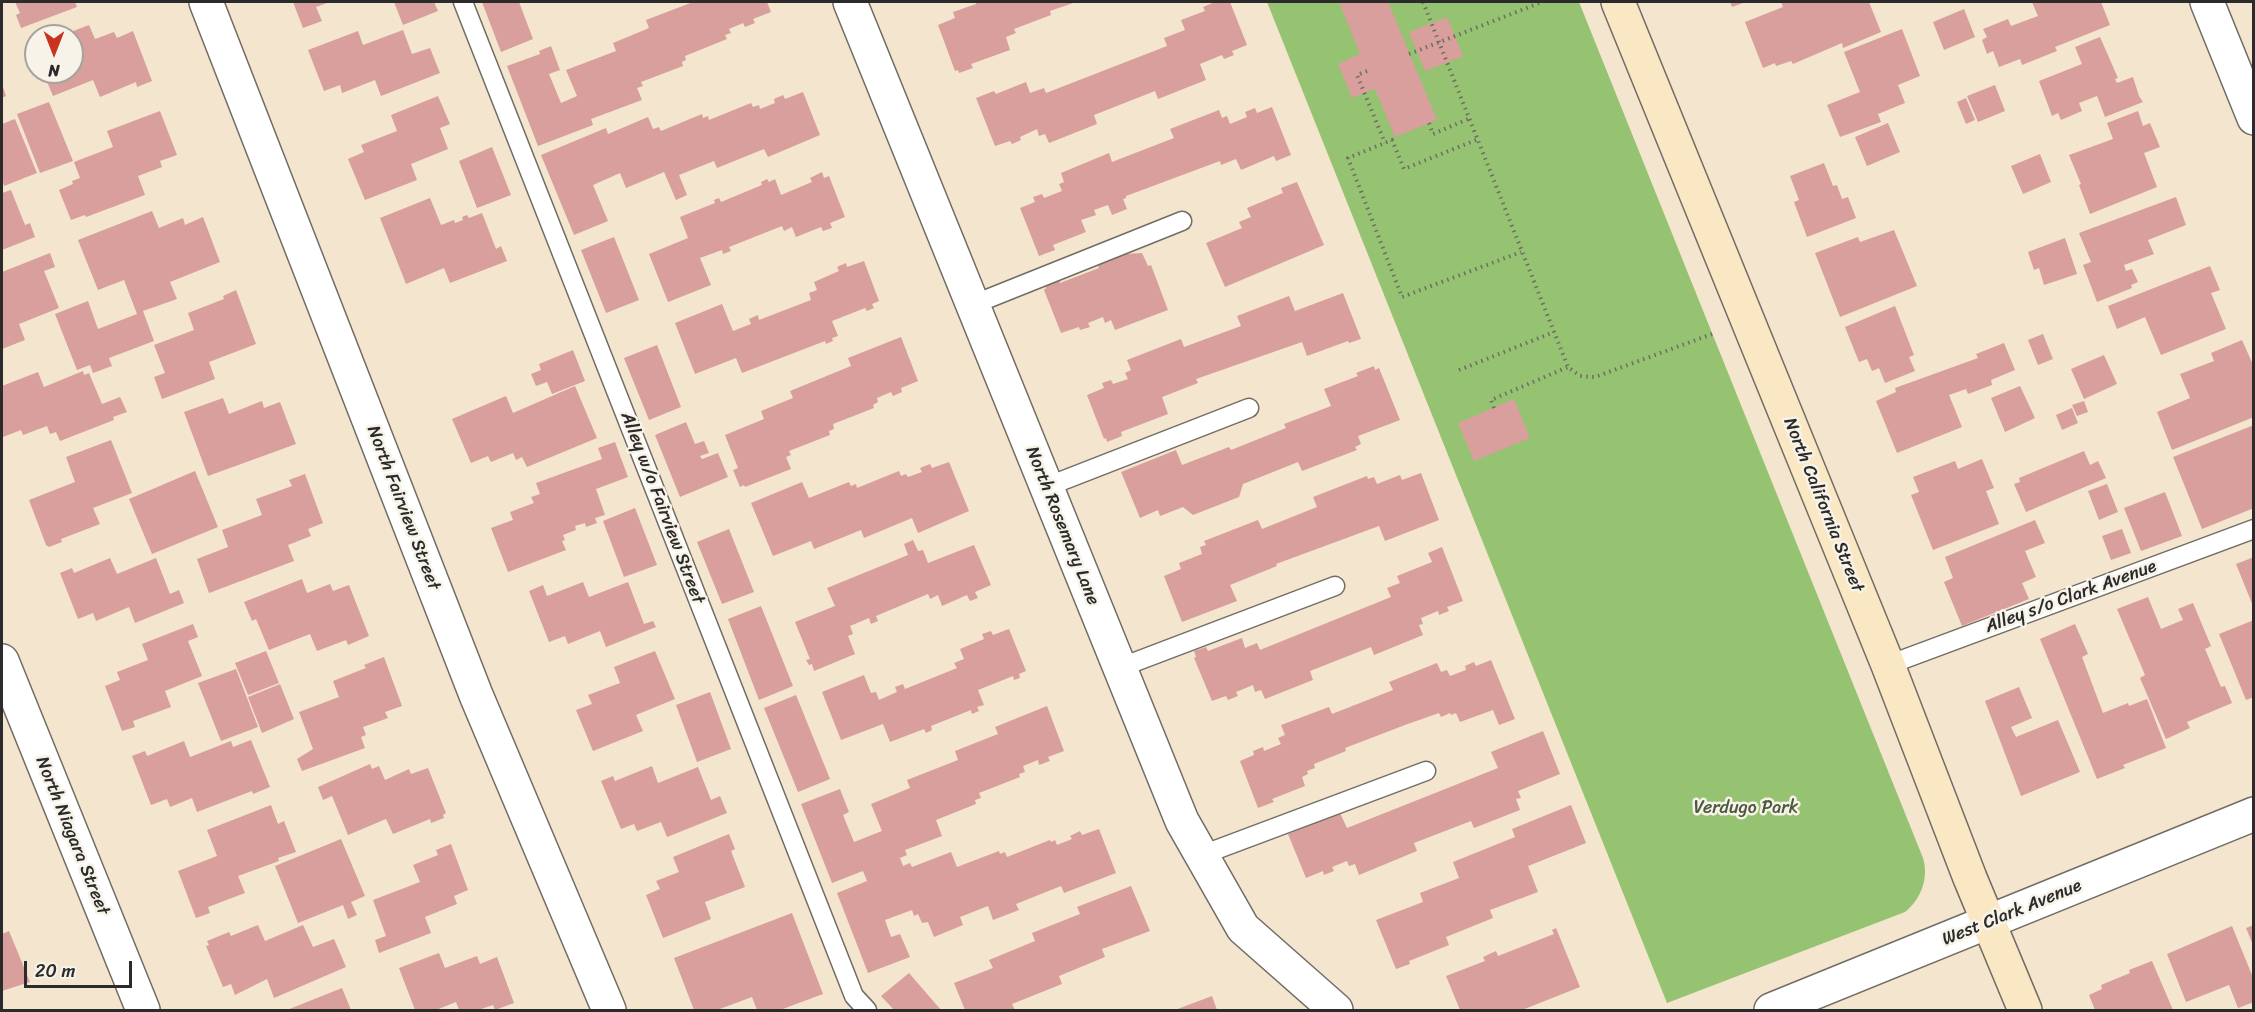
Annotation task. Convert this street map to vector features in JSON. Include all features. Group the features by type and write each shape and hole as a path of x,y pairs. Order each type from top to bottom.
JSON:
{"street":[{"name":"North Fairview Street","path":"206,2 476,695 609,1011"},
{"name":"North Rosemary Lane","path":"850,2 1182,820 1243,928 1336,1011"},
{"name":"North California Street","path":"1618,2 1888,665 1988,923 2025,1011"},
{"path":"2207,2 2253,118"},
{"name":"North Niagara Street","path":"2,661 142,1011"},
{"name":"West Clark Avenue","path":"1771,1011 2253,814"}],"lane":[{"name":"Alley w/o Fairview Street","path":"463,2 854,996 867,1011"},
{"path":"972,305 1182,221"},
{"path":"1046,487 1249,408"},
{"name":"Alley s/o Clark Avenue","path":"1888,665 2253,529"},
{"path":"1119,668 1335,586"},
{"path":"1202,855 1426,771"}],"path":[{"path":"1423,2 1568,367 1580,376 1595,377 1748,320"},
{"path":"1409,54 1542,2"},
{"path":"1367,71 1357,75 1385,143"},
{"path":"1429,123 1433,134 1468,119"},
{"path":"1476,140 1404,168 1392,140 1348,158 1402,297 1521,252"},
{"path":"1459,370 1554,332"},
{"path":"1494,408 1491,400 1568,367"}],"green space":[{"name":"Verdugo Park","path":"1267,2 1579,2 1923,858 1925,873 1922,888 1911,907 1905,912 1667,1003"}],"building":[{"path":"15,2 75,2 77,7 32,24 24,24 21,28 16,15 20,13"},
{"path":"293,2 330,2 316,7 322,21 303,28"},
{"path":"394,2 434,2 438,11 403,25"},
{"path":"482,2 519,2 533,39 501,52"},
{"path":"693,2 767,2 771,12 753,19 755,23 745,27 743,23 729,29 731,33 725,35 727,39 685,56 683,66 641,82 643,86 637,88 642,100 591,119 593,125 538,146 507,66 540,54 539,51 551,46 560,70 549,74 561,103 577,96 566,70 616,51 613,43 649,28 646,20"},
{"path":"976,2 1076,2 1050,11 1051,15 1014,29 1016,33 1006,37 1010,50 971,64 973,68 959,73 958,70 955,71 938,25 955,18 953,12 976,4"},
{"path":"1215,2 1230,2 1247,45 1232,51 1234,55 1224,59 1222,55 1200,64 1206,80 1158,99 1155,91 1094,115 1097,124 1049,143 1045,134 1039,136 1037,129 1020,137 1021,140 1012,144 1010,141 995,146 976,98 994,91 996,94 1026,82 1030,93 1044,88 1046,93 1167,46 1164,38 1185,30 1181,20 1205,11 1203,7"},
{"path":"1339,2 1388,2 1437,120 1395,137 1375,89 1352,98 1338,64 1360,54"},
{"path":"1730,2 1746,2 1732,7"},
{"path":"1781,2 1869,2 1881,32 1843,48 1842,43 1793,64 1791,61 1776,66 1775,63 1763,68 1745,22 1783,7"},
{"path":"2032,2 2101,2 2110,25 2055,47 2057,51 2022,65 2020,59 1999,67 1993,51 1987,54 1982,40 1987,37 1983,29 2008,19 2011,26 2038,16"},
{"path":"1964,9 1975,37 1944,50 1933,22"},
{"path":"1447,17 1463,56 1425,71 1409,32"},
{"path":"89,25 95,39 114,32 117,38 133,31 152,81 137,87 136,82 100,97 93,80 84,84 84,27"},
{"path":"1902,29 1920,76 1898,85 1905,103 1878,114 1881,122 1840,137 1827,105 1860,92 1844,52"},
{"path":"403,30 412,54 430,48 440,73 381,96 375,80 342,93 340,85 324,91 308,50 358,31 363,45"},
{"path":"2100,37 2118,78 2115,79 2117,83 2133,77 2143,102 2105,117 2097,96 2079,103 2082,111 2061,120 2058,113 2052,116 2039,81 2082,64 2075,47"},
{"path":"2,84 6,96 2,98"},
{"path":"48,84 83,84 53,96"},
{"path":"1995,85 2005,111 1978,122 1967,96"},
{"path":"803,92 820,135 768,157 764,149 717,168 714,161 679,175 687,195 676,200 664,172 626,188 620,173 593,185 608,221 574,235 541,155 606,128 608,134 648,117 653,129 659,127 661,131 702,114 703,118 708,116 709,120 751,103 753,107 759,105 760,109 775,103 774,99 783,95 785,99"},
{"path":"438,96 450,124 440,128 448,149 411,164 417,180 365,200 348,159 364,152 361,145 397,131 391,115"},
{"path":"1966,98 1975,120 1966,124 1957,102"},
{"path":"49,102 73,161 40,173 17,114"},
{"path":"1272,107 1291,155 1276,161 1274,156 1241,170 1236,159 1221,165 1220,161 1126,196 1123,199 1127,209 1112,215 1108,205 1094,210 1096,215 1081,220 1086,232 1053,245 1055,250 1039,256 1020,208 1035,202 1033,197 1042,194 1044,198 1062,191 1059,184 1064,182 1061,173 1109,153 1112,162 1174,138 1170,129 1219,110 1222,118 1227,116 1230,124 1247,117 1245,112 1255,108 1257,113"},
{"path":"160,111 177,155 160,161 162,167 138,176 145,195 86,217 85,215 71,220 59,190 80,178 74,162 113,147 107,131"},
{"path":"2138,111 2143,126 2150,123 2160,147 2144,153 2157,187 2090,214 2069,155 2113,139 2107,123"},
{"path":"15,119 37,173 4,186 2,124"},
{"path":"1888,123 1900,152 1867,166 1855,137"},
{"path":"492,147 511,195 477,208 459,161"},
{"path":"2040,154 2051,182 2023,194 2011,166"},
{"path":"1824,163 1833,186 1837,185 1842,199 1848,197 1856,218 1807,237 1794,202 1799,200 1790,176"},
{"path":"822,172 824,178 829,176 845,217 830,223 832,228 823,231 821,227 796,237 792,227 784,231 782,226 729,247 731,251 723,254 722,250 700,258 711,285 668,302 649,254 688,238 680,217 715,203 714,200 719,198 721,202 762,185 761,182 767,179 769,182 775,179 781,195 812,182 810,178"},
{"path":"1297,182 1324,245 1225,287 1206,243 1242,228 1239,222 1251,217 1247,208 1283,193 1281,188"},
{"path":"11,190 25,225 30,223 35,237 2,250 2,193"},
{"path":"2176,197 2186,225 2148,240 2154,254 2124,265 2126,271 2132,269 2138,282 2131,285 2132,288 2097,302 2083,265 2091,262 2079,233"},
{"path":"430,198 441,225 454,220 455,223 463,220 462,217 467,215 469,218 482,213 496,249 501,246 507,261 450,283 444,268 406,284 380,218"},
{"path":"152,211 159,228 183,218 185,225 203,217 220,262 170,282 177,299 143,311 154,341 109,358 112,366 93,373 90,365 77,370 55,314 88,301 98,329 137,314 124,280 98,290 78,240"},
{"path":"1894,230 1917,286 1840,317 1815,253 1858,237 1860,242"},
{"path":"614,237 639,300 606,313 581,250"},
{"path":"2065,238 2077,274 2044,285 2039,268 2034,270 2028,252"},
{"path":"50,253 55,267 44,271 59,308 19,324 25,340 2,349 2,272"},
{"path":"1142,253 1148,266 1151,265 1168,310 1115,330 1111,320 1105,323 1103,317 1088,323 1090,327 1080,330 1079,327 1061,333 1044,290 1045,284 1059,279 1060,283 1099,268 1095,260 1109,255"},
{"path":"864,261 879,301 872,304 874,308 867,311 865,308 832,321 838,336 832,338 833,341 826,344 825,341 742,373 736,358 695,374 675,323 722,304 733,331 751,324 749,319 758,315 759,320 811,300 809,293 817,290 814,282 839,271 837,267 846,263 847,267"},
{"path":"2210,266 2220,290 2211,293 2226,329 2161,355 2145,317 2117,329 2108,306"},
{"path":"236,290 256,344 209,362 215,379 162,399 154,377 165,373 154,345 194,330 188,313 224,299 223,296"},
{"path":"1343,293 1361,339 1349,343 1348,341 1307,356 1302,342 1196,379 1198,383 1162,397 1168,414 1121,432 1122,436 1107,442 1106,438 1104,439 1087,395 1104,388 1102,383 1111,380 1113,384 1128,379 1125,373 1131,370 1127,360 1181,339 1184,347 1241,326 1237,316 1289,296 1295,311"},
{"path":"1895,306 1914,355 1909,357 1915,371 1885,383 1879,368 1872,371 1867,359 1859,362 1845,327"},
{"path":"2043,334 2053,359 2038,365 2028,340"},
{"path":"901,337 918,381 901,388 902,392 893,396 891,392 877,398 878,402 873,405 874,408 833,424 834,429 829,431 830,435 789,451 791,455 786,457 791,469 740,487 733,470 738,468 725,435 764,419 761,411 793,398 790,391 851,366 848,358"},
{"path":"2242,340 2254,367 2254,417 2172,450 2157,412 2190,398 2180,374 2214,361 2211,353"},
{"path":"2004,343 2015,370 1991,380 1992,385 1968,394 1966,389 1949,395 1962,427 1897,453 1876,401 1896,392 1895,388 1978,358 1976,354"},
{"path":"657,345 681,407 649,420 624,358"},
{"path":"573,350 585,381 552,394 547,382 536,386 531,374 541,370 539,364"},
{"path":"2104,355 2117,384 2084,399 2071,369"},
{"path":"1374,366 1375,370 1379,368 1400,420 1358,436 1361,444 1355,447 1357,450 1302,471 1298,462 1243,484 1239,497 1193,515 1183,507 1160,516 1158,510 1140,518 1121,472 1176,450 1182,465 1229,447 1231,450 1286,428 1284,424 1331,406 1324,389 1358,376 1356,373"},
{"path":"83,371 84,375 89,373 102,404 120,397 127,412 113,417 114,420 60,441 56,432 50,434 47,426 23,435 21,430 3,437 2,386 38,372 44,387"},
{"path":"575,386 597,438 527,467 522,457 516,460 513,453 491,462 488,456 471,463 452,419 506,396 513,413"},
{"path":"2020,386 2035,418 2005,432 1991,398"},
{"path":"223,398 229,414 262,401 264,408 280,402 296,444 208,476 184,412"},
{"path":"1514,399 1530,438 1474,461 1458,423"},
{"path":"2084,401 2088,412 2077,416 2072,405"},
{"path":"2072,408 2078,423 2062,430 2056,415"},
{"path":"686,422 695,444 704,441 709,453 700,456 702,459 718,453 728,477 680,497 655,435"},
{"path":"2254,425 2254,508 2202,529 2173,457"},
{"path":"111,440 132,493 93,508 100,524 61,539 62,542 49,547 46,545 29,500 75,482 66,457"},
{"path":"615,442 628,477 596,489 605,515 595,518 597,523 586,527 585,523 575,526 576,530 563,535 565,540 562,541 566,550 508,572 491,528 513,520 510,512 534,503 531,497 540,494 536,483 602,459 598,448"},
{"path":"2084,451 2090,465 2098,461 2106,478 2026,512 2014,484 2020,482 2019,478"},
{"path":"1982,459 1994,488 1986,491 1999,524 1933,550 1911,495 1919,492 1913,477 1955,461 1958,469"},
{"path":"949,462 969,511 918,533 912,518 864,538 861,530 814,549 811,541 773,556 751,503 802,482 809,498 849,482 851,486 856,484 857,488 899,471 901,476 906,474 908,477 922,472 920,468 930,464 932,468"},
{"path":"195,471 218,527 152,554 129,499"},
{"path":"1421,473 1439,520 1385,541 1379,526 1276,564 1277,566 1230,585 1237,601 1182,622 1164,576 1181,569 1179,563 1202,554 1200,547 1206,545 1204,541 1258,520 1262,529 1317,507 1313,497 1367,476 1368,479 1374,477 1377,484 1400,475 1402,480"},
{"path":"305,474 323,523 308,529 311,536 288,545 294,561 209,593 197,559 228,547 222,530 262,515 256,499 292,486 289,480"},
{"path":"2107,484 2118,512 2099,520 2088,491"},
{"path":"2165,492 2182,536 2141,551 2124,508"},
{"path":"635,508 657,565 624,577 603,521"},
{"path":"2035,520 2045,543 2025,551 2036,577 2022,583 2029,599 1962,626 1944,582 1953,578 1945,557"},
{"path":"729,529 754,592 722,604 697,542"},
{"path":"2122,529 2131,553 2111,560 2102,536"},
{"path":"913,540 918,551 923,550 928,563 974,545 991,585 975,592 978,598 970,601 967,595 942,606 938,595 930,599 928,594 876,616 878,621 871,624 869,618 850,626 853,634 848,636 855,654 814,671 812,664 809,665 806,660 810,659 795,622 835,606 827,588 908,555 904,544"},
{"path":"1442,547 1463,601 1447,607 1449,611 1439,615 1438,611 1421,618 1423,624 1419,625 1423,635 1374,655 1371,647 1310,671 1313,680 1265,699 1261,690 1255,692 1253,685 1236,692 1238,696 1228,700 1226,696 1212,701 1194,658 1196,657 1194,651 1206,647 1208,651 1242,638 1245,648 1257,643 1260,650 1391,597 1387,588 1400,583 1397,576 1432,562 1428,553"},
{"path":"2254,557 2254,606 2253,606 2236,564"},
{"path":"110,558 117,574 156,558 170,594 179,590 184,603 135,623 129,607 96,621 93,613 78,619 60,573 72,568 74,573"},
{"path":"302,579 307,593 330,584 333,591 349,585 369,636 348,645 346,640 317,651 310,634 269,650 256,619 252,621 244,602"},
{"path":"583,582 589,597 628,582 644,624 653,621 656,627 606,647 600,631 568,644 565,636 549,642 529,591 543,585 547,596"},
{"path":"2148,597 2161,629 2183,620 2178,609 2193,603 2211,646 2205,649 2221,687 2225,686 2232,703 2187,722 2190,728 2166,739 2140,678 2145,675 2117,609"},
{"path":"761,606 793,686 759,700 728,619"},
{"path":"2254,620 2254,697 2246,700 2219,634"},
{"path":"193,624 198,637 188,641 202,676 165,691 171,707 133,721 135,727 122,731 105,686 120,680 117,672 148,660 142,644"},
{"path":"2075,624 2088,654 2082,657 2103,713 2128,703 2129,706 2147,699 2166,748 2123,765 2125,768 2097,779 2040,639"},
{"path":"1009,629 1026,671 1019,674 1020,678 1014,680 1013,676 978,690 984,705 977,707 979,711 972,714 971,710 931,726 932,730 926,733 924,729 890,742 883,724 841,740 822,692 864,675 871,693 876,692 879,700 897,692 895,687 903,684 905,689 957,668 954,663 964,659 960,649 984,639 982,634 991,631 993,635"},
{"path":"266,651 279,683 248,695 235,663"},
{"path":"655,651 675,699 636,715 643,731 593,751 576,710 592,704 588,695 620,683 614,667"},
{"path":"384,657 402,706 385,712 388,718 363,727 366,735 361,737 365,748 302,771 297,759 313,749 299,712 339,697 333,681 366,668 364,665"},
{"path":"1491,660 1515,719 1499,725 1493,710 1460,722 1456,713 1441,717 1439,713 1345,748 1346,751 1314,764 1315,768 1307,771 1308,774 1302,777 1305,786 1272,799 1274,802 1258,808 1240,761 1254,755 1253,751 1263,747 1264,751 1281,744 1278,738 1285,735 1281,725 1329,707 1332,714 1393,690 1389,682 1437,663 1441,672 1447,670 1450,676 1466,670 1465,666 1474,662 1476,666"},
{"path":"236,669 258,727 221,741 198,683"},
{"path":"280,684 294,719 262,733 248,697"},
{"path":"2019,687 2032,718 2011,727 2016,737 2058,720 2080,772 2021,796 1985,701"},
{"path":"710,692 731,749 697,762 676,705"},
{"path":"796,695 830,779 798,792 764,708"},
{"path":"1047,706 1064,751 1048,757 1050,761 1039,765 1038,760 1023,766 1025,772 1019,774 1020,777 979,793 981,798 975,800 976,804 936,820 942,836 905,850 907,855 900,858 903,866 910,863 912,867 951,852 957,867 999,851 1000,854 1005,852 1007,857 1050,840 1051,842 1055,840 1057,845 1072,839 1070,836 1080,831 1082,835 1099,829 1116,873 1064,893 1061,886 1016,904 1019,910 993,920 988,906 960,917 963,925 934,937 928,922 922,923 918,914 914,916 912,910 885,920 891,937 900,934 910,957 868,973 837,893 867,881 863,871 832,883 801,804 840,789 849,812 843,815 854,842 882,831 871,804 910,788 907,780 958,760 955,751 998,734 995,727"},
{"path":"1543,731 1560,774 1518,791 1521,798 1516,799 1520,810 1474,828 1471,821 1414,843 1417,851 1359,875 1355,864 1349,866 1347,861 1332,867 1334,871 1324,875 1323,871 1306,878 1288,834 1340,813 1347,828 1498,768 1491,752"},
{"path":"251,740 270,787 253,794 252,791 197,812 192,798 170,807 167,799 151,805 132,756 145,751 147,756 184,741 190,757 231,741 233,747"},
{"path":"370,764 372,769 379,766 385,780 409,769 411,774 428,768 446,813 443,815 444,818 431,823 430,819 393,834 386,819 348,835 332,796 323,800 318,787"},
{"path":"652,766 658,783 698,767 711,800 720,796 727,813 667,837 661,822 637,831 634,824 621,829 601,781 613,776 615,781"},
{"path":"271,805 278,824 284,821 296,852 278,858 279,861 238,876 245,893 208,907 210,913 196,918 178,871 217,856 207,830"},
{"path":"1571,805 1586,843 1528,866 1538,892 1490,910 1493,918 1446,937 1449,945 1409,961 1410,964 1396,969 1376,920 1423,902 1420,893 1459,878 1453,862 1515,837 1512,829"},
{"path":"729,834 735,849 731,851 745,887 705,902 711,919 663,938 646,895 660,889 656,881 679,872 673,857"},
{"path":"341,839 365,896 351,902 357,915 348,919 343,905 298,923 275,866"},
{"path":"451,844 468,890 454,896 457,904 425,917 431,933 379,953 375,940 386,936 373,900 420,882 413,865 438,855 436,850"},
{"path":"1131,886 1150,931 1102,949 1105,957 1059,976 1062,984 1012,1004 1015,1010 965,1010 954,983 993,968 989,960 1035,941 1032,933 1080,914 1077,907"},
{"path":"792,913 823,994 780,1010 757,1010 752,997 717,1010 694,1010 674,958"},
{"path":"258,925 265,941 303,925 313,947 334,939 346,967 274,998 267,979 235,995 231,984 223,987 206,946 209,945 207,941 229,932 231,936"},
{"path":"2254,925 2254,945 2253,945 2246,928"},
{"path":"2232,926 2254,980 2254,1002 2238,1008 2229,985 2186,1002 2167,954"},
{"path":"1556,928 1580,987 1522,1010 1460,1010 1446,976 1485,961 1483,957 1496,951 1498,956 1554,934 1552,930"},
{"path":"9,931 30,982 2,991 2,934"},
{"path":"439,953 445,968 477,956 480,964 497,957 514,1003 495,1010 493,1005 478,1010 459,1010 456,1002 436,1010 415,1010 399,968"},
{"path":"2152,961 2173,1010 2095,1010 2089,995 2102,989 2101,985"},
{"path":"909,973 941,1010 894,1010 881,996"},
{"path":"342,988 351,1010 287,1010"},
{"path":"1212,996 1217,1010 1175,1010"}]}
